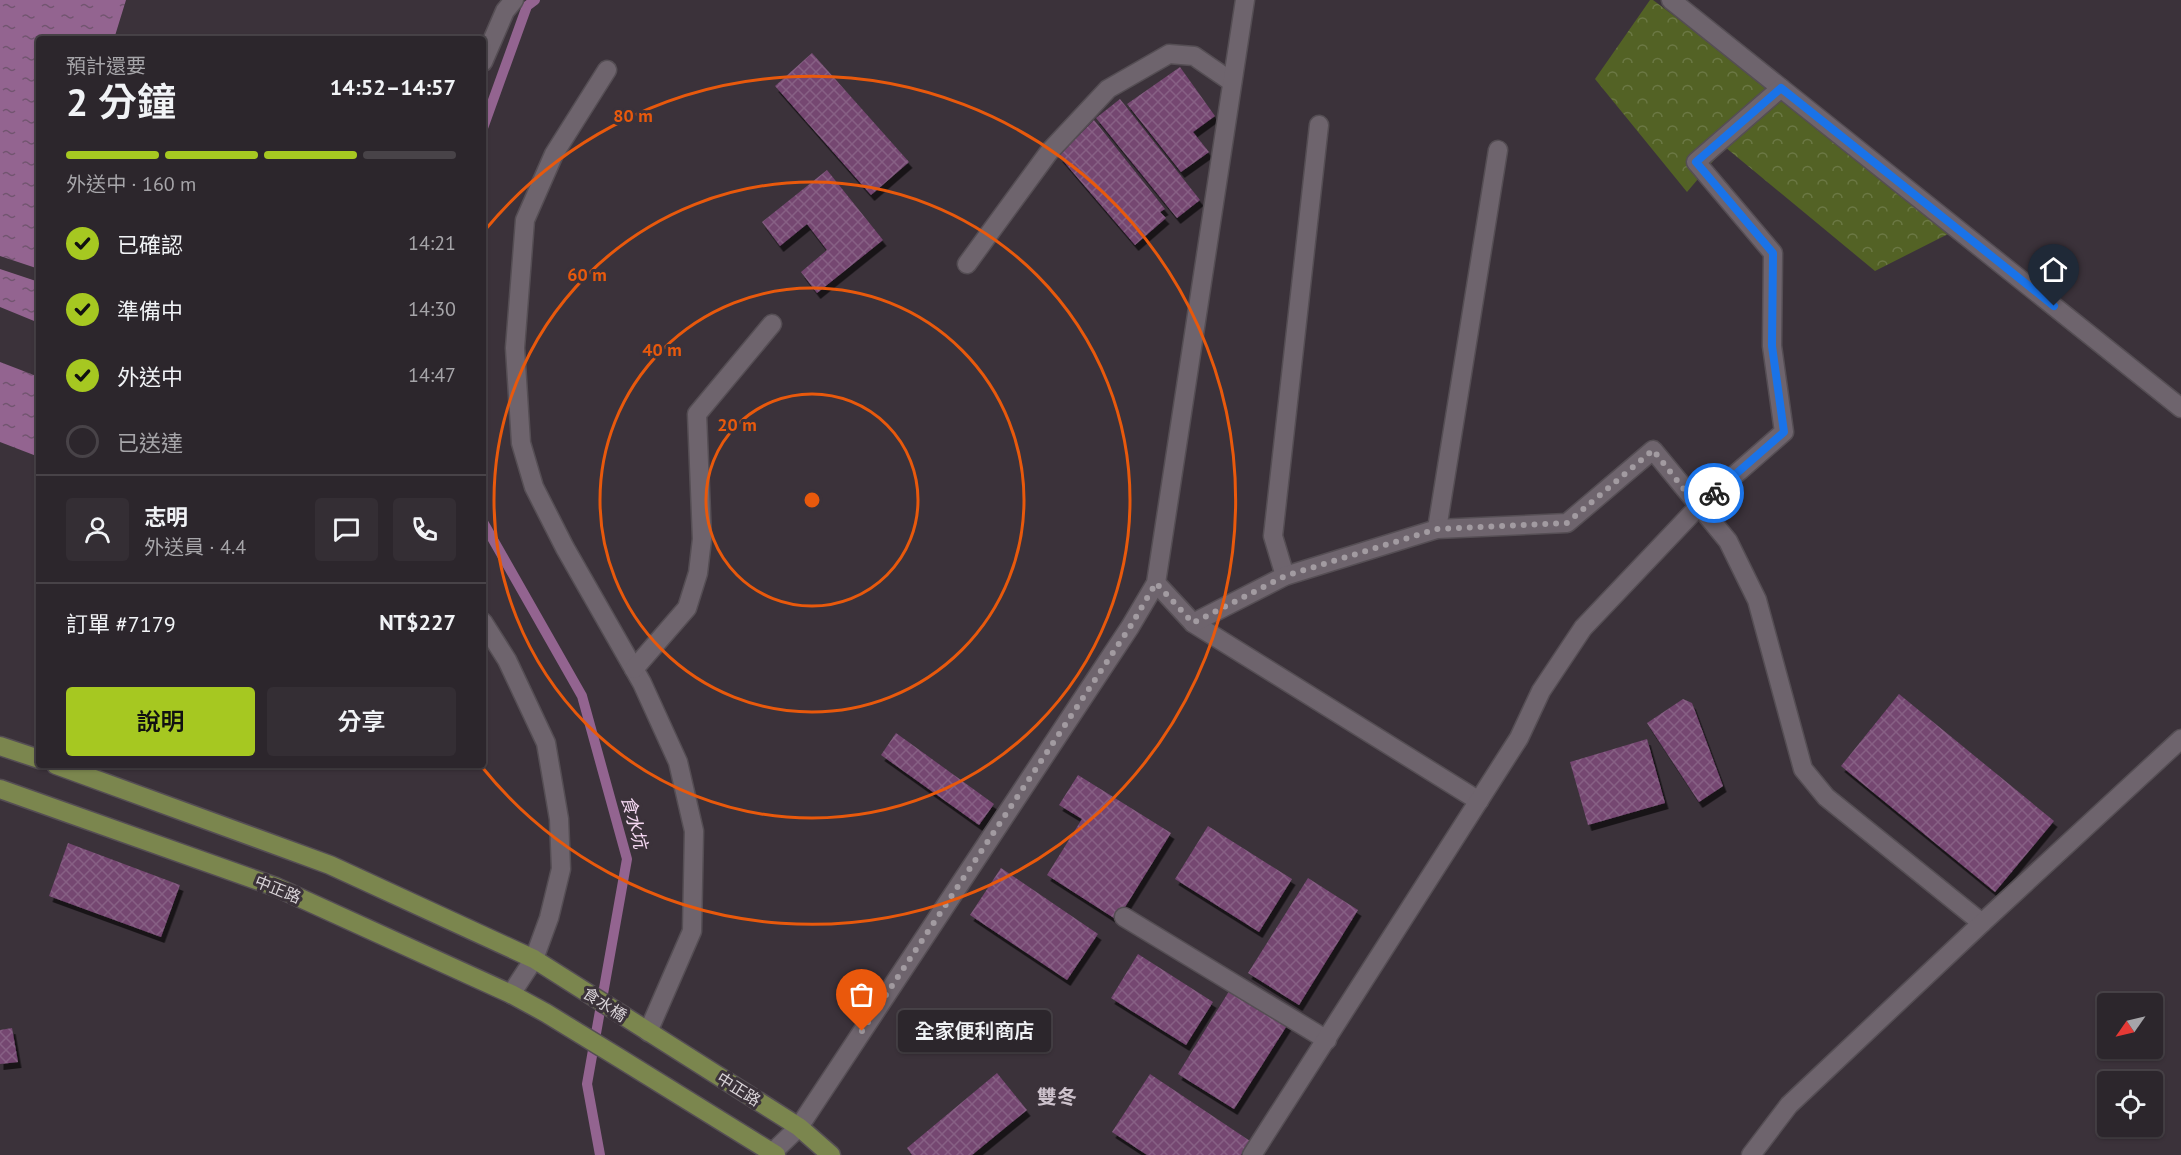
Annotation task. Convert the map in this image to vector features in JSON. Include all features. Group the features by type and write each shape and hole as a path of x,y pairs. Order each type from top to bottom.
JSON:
{"main road":[{"path":"0,746 36,758"},
{"path":"64,768 330,865 534,959"},
{"name":"中正路","path":"0,789 276,887 511,994 546,1013 774,1154"},
{"name":"食水橋","path":"534,959 645,1030"},
{"name":"中正路","path":"645,1030 799,1127 831,1155"}],"street":[{"path":"486,55 505,11 514,0"},
{"path":"774,1154 799,1127 1130,627 1156,583 1245,0"},
{"path":"1671,0 2181,408"},
{"path":"967,264 1049,152 1108,89 1169,54 1194,56 1232,82"},
{"path":"607,70 554,154 525,220 515,348 521,443 534,487 565,548 634,669 678,762 694,831 692,931 645,1030"},
{"path":"1252,1155 1519,738 1541,691 1583,628 1698,507 1784,432 1772,346 1773,253 1696,162 1781,88"},
{"path":"1285,576 1273,536 1318,125"},
{"path":"1437,529 1498,150"},
{"path":"634,669 687,608 698,573 702,539 697,414 772,324"},
{"path":"1193,623 1285,576 1437,529 1567,523 1653,450 1728,541 1757,600 1803,769 1826,797 1982,923"},
{"path":"1156,583 1193,623 1479,801"},
{"path":"486,627 507,660 546,742 559,819 561,869 549,918 534,959 511,994"},
{"path":"1751,1155 1789,1105 2181,739"},
{"path":"1124,917 1327,1040"}],"green space":[{"path":"1650,0 1958,229 1875,271 1725,147 1687,192 1595,79"}],"water":[{"path":"0,0 126,0 115,36 36,36 36,268 0,256"},
{"path":"0,269 36,281 36,322 0,307"},
{"path":"0,362 36,376 36,456 0,442"}],"building":[{"path":"812,53 909,162 871,195 775,86"},
{"path":"1180,67 1215,116 1193,132 1209,152 1181,172 1127,104"},
{"path":"1120,99 1200,200 1177,218 1096,118"},
{"path":"1094,120 1165,209 1160,212 1166,218 1135,245 1059,156"},
{"path":"827,170 883,240 817,293 801,272 827,250 807,224 780,246 762,222"},
{"path":"1899,694 2054,821 1995,892 1841,766"},
{"path":"1683,699 1692,703 1723,786 1699,802 1647,723"},
{"path":"896,733 994,804 979,825 881,755"},
{"path":"1647,739 1665,803 1588,825 1570,762"},
{"path":"1078,775 1171,833 1117,920 1047,875 1082,819 1059,805"},
{"path":"1208,826 1292,879 1259,932 1175,879"},
{"path":"68,843 180,885 161,937 49,896"},
{"path":"1001,868 1098,934 1067,980 970,915"},
{"path":"1308,878 1358,910 1299,1005 1248,973"},
{"path":"1138,954 1213,1002 1186,1045 1111,998"},
{"path":"1231,988 1288,1024 1234,1109 1178,1074"},
{"path":"12,1028 18,1062 0,1064 0,1030"},
{"path":"997,1073 1027,1110 972,1155 912,1155 907,1148"},
{"path":"1150,1074 1250,1141 1241,1155 1147,1155 1112,1132"}],"waterway":[{"name":"食水坑","path":"486,120 527,6 535,0"},
{"name":"食水坑","path":"486,527 582,696 627,859 587,1084 600,1155"}],"way so far":[{"path":"862,1031 1130,627 1156,583 1193,623 1285,576 1437,529 1567,523 1653,450 1698,507 1714,493"}],"place":[{"name":"全家便利商店","path":"862,1031"}],"district":[{"name":"雙冬","path":"1057,1097"}],"route":[{"path":"1714,493 1784,432 1772,346 1773,253 1696,162 1781,88 2054,306"}]}
